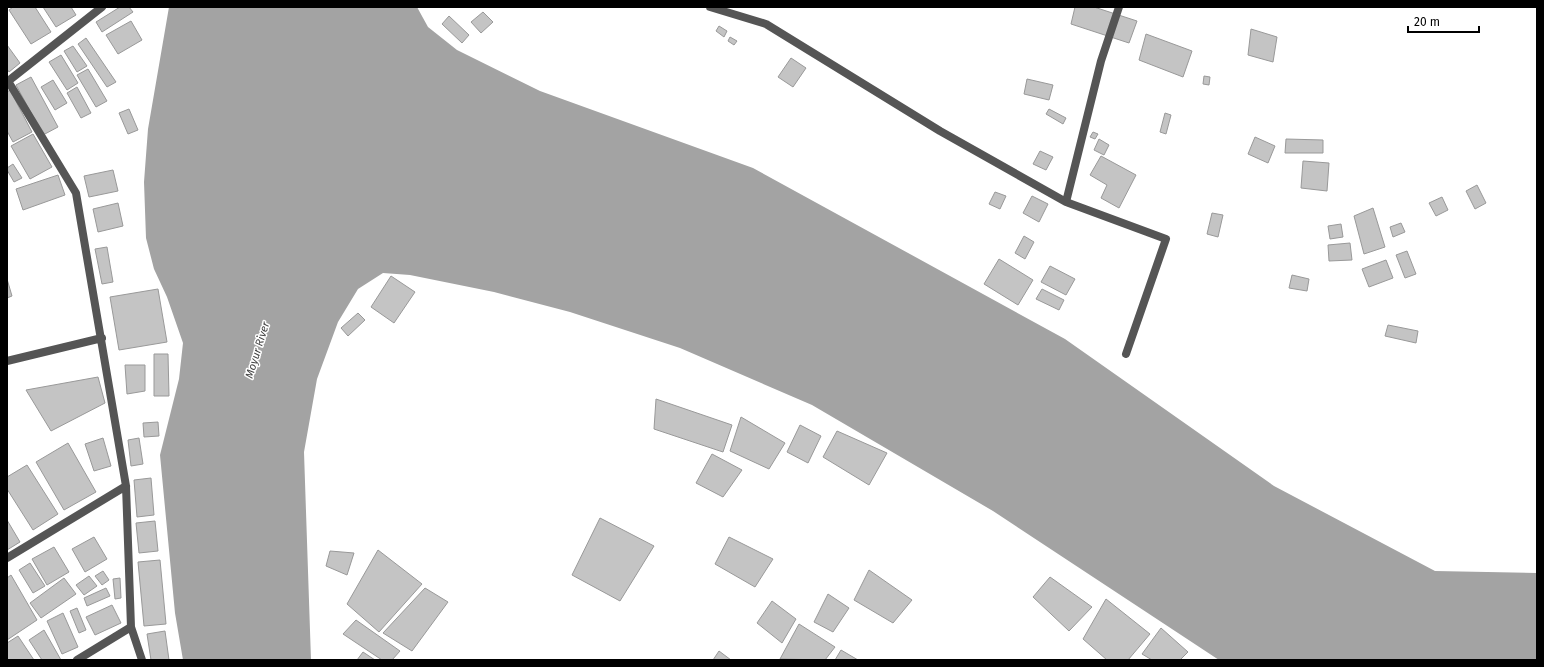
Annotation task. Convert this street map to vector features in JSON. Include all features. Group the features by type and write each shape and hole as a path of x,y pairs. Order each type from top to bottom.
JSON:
{"street":[{"path":"102,7 8,82 76,192 126,486 130,627 142,660"},
{"path":"710,7 766,24 940,131 1066,202 1166,239 1126,354"},
{"path":"1066,202 1101,61 1119,7"},
{"path":"7,361 102,338"},
{"path":"7,558 126,486"},
{"path":"77,660 130,627"}],"water":[{"name":"Moyur River","path":"169,7 417,7 428,27 457,50 540,91 753,168 1065,339 1274,486 1435,571 1537,573 1537,660 1219,660 993,511 812,405 680,348 570,312 494,292 410,275 383,273 358,289 338,322 317,379 304,452 311,660 183,660 175,613 160,455 179,379 183,343 167,297 154,269 146,238 144,182 148,129"}],"building":[{"path":"13,7 35,7 51,32 31,44 9,10"},
{"path":"43,7 71,7 76,15 56,27"},
{"path":"120,7 129,7 133,12 102,32 96,22"},
{"path":"1075,7 1094,7 1137,21 1129,43 1071,24"},
{"path":"483,12 493,22 481,33 471,22"},
{"path":"449,16 469,35 462,43 442,24"},
{"path":"131,21 142,40 118,54 106,35"},
{"path":"719,26 727,31 724,37 716,31"},
{"path":"1251,29 1277,37 1273,62 1248,55"},
{"path":"1146,34 1192,51 1183,77 1139,60"},
{"path":"730,37 737,41 734,45 728,41"},
{"path":"86,38 116,82 107,87 78,44"},
{"path":"7,45 20,63 9,72 7,69"},
{"path":"73,46 87,66 77,72 64,51"},
{"path":"61,55 78,83 67,90 49,62"},
{"path":"791,58 806,68 793,87 778,77"},
{"path":"88,69 107,101 96,107 77,75"},
{"path":"1204,76 1210,77 1209,85 1203,84"},
{"path":"31,77 58,127 43,135 16,85"},
{"path":"1027,79 1053,85 1049,100 1024,94"},
{"path":"53,80 67,103 55,110 41,87"},
{"path":"77,87 91,113 81,118 67,93"},
{"path":"10,90 32,132 13,142 7,131 7,92"},
{"path":"129,109 138,130 128,134 119,113"},
{"path":"1049,109 1066,118 1063,124 1046,114"},
{"path":"1165,113 1171,115 1166,134 1160,132"},
{"path":"1093,132 1098,134 1095,139 1090,137"},
{"path":"33,134 52,167 30,179 11,146"},
{"path":"1255,137 1275,146 1268,163 1248,154"},
{"path":"1099,139 1109,145 1104,155 1094,150"},
{"path":"1286,139 1323,140 1323,153 1285,153"},
{"path":"1040,151 1053,157 1046,170 1033,164"},
{"path":"1101,156 1136,175 1119,208 1101,198 1107,185 1090,175"},
{"path":"1303,161 1329,163 1327,191 1301,188"},
{"path":"13,164 22,178 14,182 7,170 7,168"},
{"path":"113,170 118,191 89,197 84,176"},
{"path":"58,175 65,195 23,210 16,189"},
{"path":"1477,185 1486,203 1475,209 1466,191"},
{"path":"995,192 1006,196 1000,209 989,204"},
{"path":"1032,196 1048,204 1039,222 1023,213"},
{"path":"1442,197 1448,210 1436,216 1429,203"},
{"path":"118,203 123,226 98,232 93,209"},
{"path":"1373,208 1385,247 1364,254 1354,216"},
{"path":"1212,213 1223,215 1218,237 1207,234"},
{"path":"1401,223 1405,232 1393,237 1390,227"},
{"path":"1341,224 1343,237 1330,239 1328,226"},
{"path":"1024,236 1034,242 1025,259 1015,253"},
{"path":"1350,243 1352,260 1329,261 1328,245"},
{"path":"107,247 113,282 102,284 95,249"},
{"path":"1407,251 1416,274 1405,278 1396,255"},
{"path":"999,259 1033,280 1018,305 984,284"},
{"path":"1386,260 1393,278 1369,287 1362,269"},
{"path":"1050,266 1075,279 1066,295 1041,282"},
{"path":"1292,275 1309,279 1307,291 1289,288"},
{"path":"391,276 415,292 394,323 371,307"},
{"path":"7,279 12,296 7,298"},
{"path":"158,289 167,342 119,350 110,297"},
{"path":"1042,289 1064,300 1059,310 1036,299"},
{"path":"358,313 365,320 348,336 341,328"},
{"path":"1388,325 1418,331 1416,343 1385,336"},
{"path":"154,354 168,354 169,396 154,396"},
{"path":"125,365 145,365 145,391 127,394"},
{"path":"98,377 105,403 51,431 26,390"},
{"path":"656,399 732,425 723,452 654,429"},
{"path":"741,417 785,443 769,469 730,451"},
{"path":"158,422 159,436 144,437 143,423"},
{"path":"800,425 821,436 808,463 787,452"},
{"path":"837,431 887,453 869,485 823,457"},
{"path":"103,438 111,466 94,471 85,444"},
{"path":"139,438 143,464 131,466 128,440"},
{"path":"68,443 96,492 64,510 36,462"},
{"path":"712,454 742,470 723,497 696,483"},
{"path":"27,465 58,514 33,530 7,489 7,477"},
{"path":"151,478 154,515 137,517 134,480"},
{"path":"600,518 654,546 620,601 572,575"},
{"path":"7,520 20,542 7,550"},
{"path":"155,521 158,551 139,553 136,523"},
{"path":"94,537 107,559 85,572 72,549"},
{"path":"729,537 773,559 755,587 715,564"},
{"path":"54,547 69,572 47,585 32,559"},
{"path":"378,550 422,584 379,632 347,604"},
{"path":"330,551 354,553 347,575 326,566"},
{"path":"160,560 166,624 144,626 138,562"},
{"path":"30,563 45,586 33,593 19,570"},
{"path":"869,570 912,600 893,623 854,600"},
{"path":"103,571 109,580 102,585 95,576"},
{"path":"11,575 37,620 7,640 7,578"},
{"path":"89,576 97,586 84,595 76,585"},
{"path":"1050,577 1092,607 1069,631 1033,597"},
{"path":"64,578 76,594 41,618 30,603"},
{"path":"120,578 121,598 115,599 113,579"},
{"path":"106,588 110,596 87,606 84,598"},
{"path":"425,588 448,602 412,651 383,633"},
{"path":"828,594 849,608 833,632 814,622"},
{"path":"1106,599 1150,634 1128,660 1107,660 1083,639"},
{"path":"772,601 796,619 782,643 757,623"},
{"path":"112,605 121,623 95,635 86,617"},
{"path":"77,608 86,630 79,633 70,611"},
{"path":"63,613 78,647 62,654 47,621"},
{"path":"356,620 400,651 392,660 382,660 343,634"},
{"path":"799,624 835,647 825,660 780,659"},
{"path":"1161,628 1188,652 1180,660 1152,660 1142,654"},
{"path":"44,630 61,660 42,660 29,640"},
{"path":"165,631 169,660 151,660 147,634"},
{"path":"18,636 34,660 7,660 7,643"},
{"path":"841,650 858,660 835,660"},
{"path":"719,651 731,660 713,660"},
{"path":"363,652 375,660 357,660"}]}
